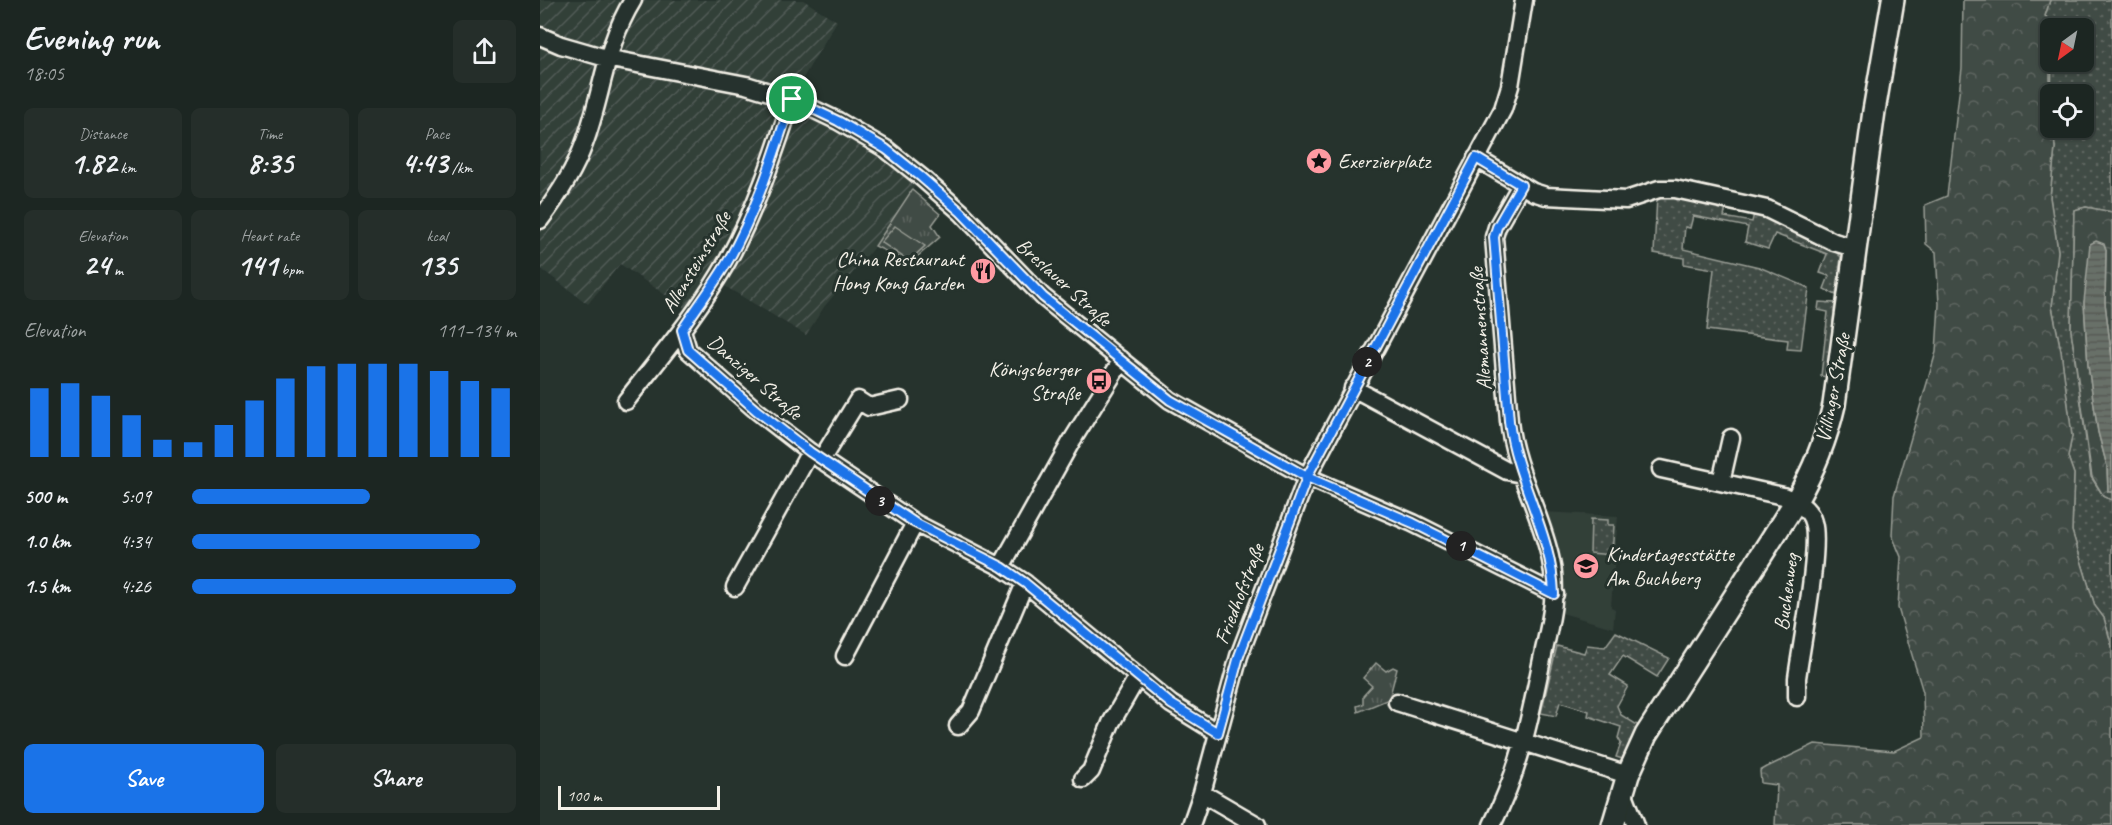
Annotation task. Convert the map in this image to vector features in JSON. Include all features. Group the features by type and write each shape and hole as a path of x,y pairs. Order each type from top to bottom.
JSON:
{"main road":[{"name":"Villinger Straße","path":"1613,825 1628,775 1646,735 1796,501 1825,444 1834,405 1854,248 1893,0"}],"street":[{"path":"540,220 564,188 584,144 612,38 633,0"},
{"name":"Friedhofstraße","path":"1191,825 1202,793 1239,656 1307,477 1503,109 1510,86 1524,0"},
{"name":"Breslauer Straße","path":"540,36 561,45 606,58 746,85 792,99 838,121 886,149 921,177 961,212 1043,297 1170,400 1307,477 1413,523 1554,594"},
{"name":"Allensteinstraße","path":"626,401 682,330 728,262 769,171 792,99"},
{"path":"1476,158 1521,185 1546,196 1626,200 1659,189 1675,189 1746,202 1767,209 1834,242 1854,248"},
{"name":"Alemannenstraße","path":"1492,825 1510,788 1524,743 1554,594 1551,559 1511,439 1494,237 1497,227 1521,185"},
{"name":"Danziger Straße","path":"682,330 688,350 756,410 815,456 915,523 1002,567 1025,583 1171,704 1218,733"},
{"path":"1002,567 1071,442 1122,360"},
{"path":"1353,388 1507,471 1521,474"},
{"path":"735,587 815,456 858,400 869,407 900,400"},
{"path":"1721,482 1731,438"},
{"path":"1661,469 1796,501"},
{"name":"Buchenweg","path":"1796,501 1808,511 1816,535 1797,678 1797,697"},
{"path":"845,656 915,523"},
{"path":"958,726 971,711 1025,583"},
{"path":"1083,779 1091,771 1111,723 1138,676"},
{"path":"1397,702 1628,775"},
{"path":"1202,793 1257,825"},
{"path":"1621,797 1626,799 1636,825"}],"shaded area":[{"path":"540,0 803,0 837,21 791,98 921,177 875,246 824,307 806,335 723,285 699,318 620,264 588,304 540,268"},
{"path":"2096,241 2104,244 2106,250 2105,303 2112,360 2112,492 2108,492 2107,466 2098,432 2088,365 2084,302 2090,244"},
{"name":"Kindertagesstätte Am Buchberg","path":"1543,512 1618,516 1611,607 1615,609 1613,628 1555,611"}],"green space":[{"path":"1963,0 2050,0 2045,16 2047,18 2040,18 2040,72 2050,72 2050,84 2040,84 2040,138 2054,138 2055,148 2050,197 2058,251 2052,307 2061,351 2072,436 2068,457 2074,474 2072,531 2095,606 2104,618 2112,647 2112,825 1775,825 1777,785 1761,783 1760,771 1815,744 1894,751 1924,737 1923,692 1898,608 1901,557 1892,535 1894,496 1936,352 1939,304 1936,252 1926,244 1925,205 1947,196 1962,68"},
{"path":"2050,0 2112,0 2112,212 2086,207 2074,210 2071,330 2091,477 2104,497 2112,500 2112,647 2104,618 2095,606 2072,531 2074,474 2068,457 2072,436 2061,351 2052,307 2058,251 2050,197 2054,138 2094,138 2094,84 2051,84 2052,72 2094,72 2094,18 2047,18 2045,16"},
{"path":"912,190 940,214 932,225 940,237 910,263 875,246"},
{"path":"1657,196 1727,203 1724,217 1752,222 1755,209 1806,231 1806,238 1819,245 1827,243 1841,257 1836,295 1824,289 1829,276 1820,273 1827,254 1775,234 1768,249 1745,242 1748,227 1693,216 1690,228 1685,227 1683,249 1759,267 1809,288 1801,350 1787,349 1788,340 1707,330 1714,269 1684,264 1684,258 1654,253"},
{"path":"2086,207 2112,212 2112,360 2105,303 2106,250 2084,302 2088,365 2098,432 2107,466 2108,491 2112,492 2112,500 2104,497 2092,477 2071,330 2074,210"},
{"path":"895,226 925,246 909,261 881,242"},
{"path":"1819,302 1835,303 1827,377 1821,376 1828,312 1818,310"},
{"path":"1591,519 1608,520 1608,525 1614,525 1612,555 1590,553"},
{"path":"1616,632 1669,658 1657,677 1623,656 1610,675 1628,686 1617,706 1621,715 1639,726 1626,760 1616,757 1621,743 1618,738 1621,727 1588,716 1589,711 1560,702 1556,716 1541,713 1557,646 1584,653 1587,645 1605,647"},
{"path":"1376,663 1386,671 1393,667 1397,669 1389,699 1358,712 1357,706 1363,704 1363,696 1372,686 1363,678"}],"place":[{"name":"Exerzierplatz","path":"1319,161"},
{"name":"China Restaurant Hong Kong Garden","path":"983,271"},
{"name":"Königsberger Straße","path":"1099,381"},
{"name":"Kindertagesstätte Am Buchberg","path":"1586,566"}],"route":[{"path":"792,99 769,171 728,262 682,330 688,350 756,410 810,452 915,523 1002,567 1025,583 1171,704 1218,733 1239,656 1307,477 1476,158 1521,185 1497,227 1494,237 1512,448 1551,559 1554,594 1413,523 1307,477 1170,400 1043,297 961,212 886,149 838,121 792,99"}]}
